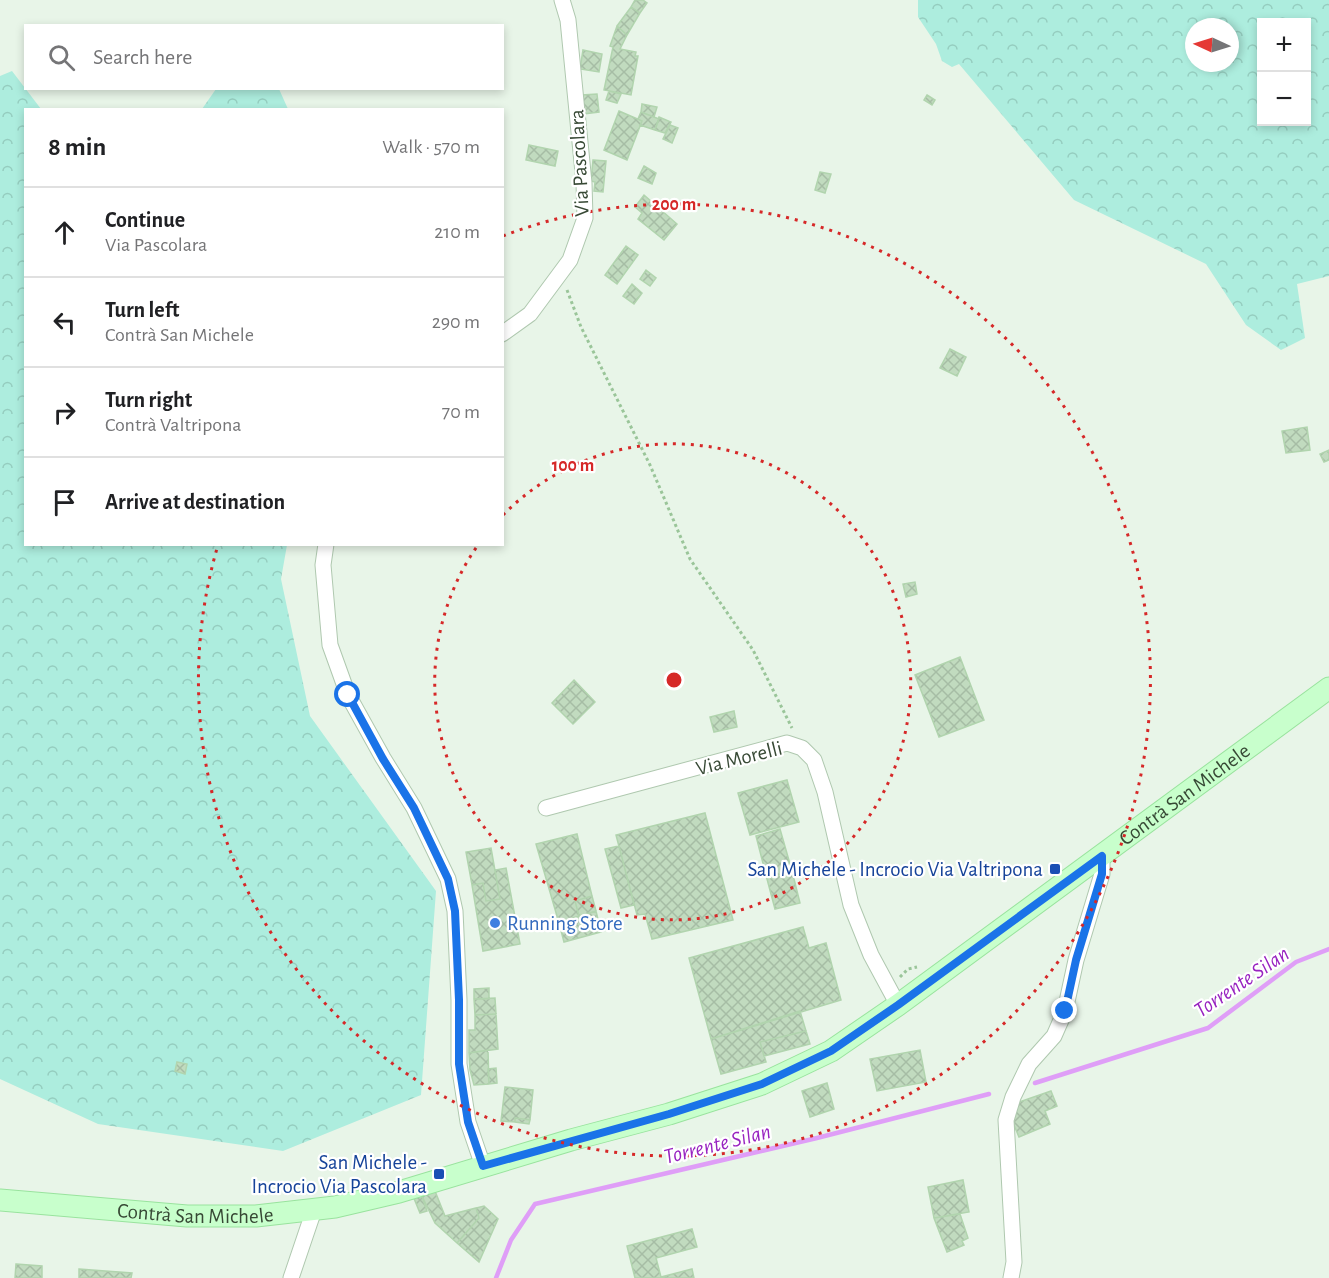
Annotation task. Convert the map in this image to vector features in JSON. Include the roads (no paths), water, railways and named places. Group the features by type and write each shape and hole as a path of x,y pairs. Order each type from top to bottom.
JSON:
{"main road":[{"name":"Contrà San Michele","path":"0,1200 187,1216 256,1216 314,1210 399,1192 669,1114 762,1084 831,1051 898,1005 1329,688"}],"street":[{"name":"Via Pascolara","path":"504,333 530,314 570,260 585,218 584,183 568,20 562,0"},
{"path":"326,546 323,565 330,645 348,695 383,759 414,808 448,879 455,911 459,1064 468,1122 483,1166"},
{"name":"Via Morelli","path":"546,808 787,744 802,748 814,760 825,792 851,905 872,955 898,1005"},
{"path":"1011,1278 1014,1262 1006,1120 1013,1098 1029,1064 1054,1036 1065,1011 1076,960 1102,874 1102,856"},
{"path":"291,1278 314,1210"}],"waterway":[{"name":"Torrente Silan","path":"1035,1083 1208,1028 1296,962 1329,949"},
{"name":"Torrente Silan","path":"496,1278 511,1240 535,1204 817,1138 989,1094"}],"place":[{"name":"San Michele - Incrocio Via Valtripona","path":"1055,869"},
{"name":"Running Store","path":"495,923"},
{"name":"San Michele - Incrocio Via Pascolara","path":"439,1174"}]}
